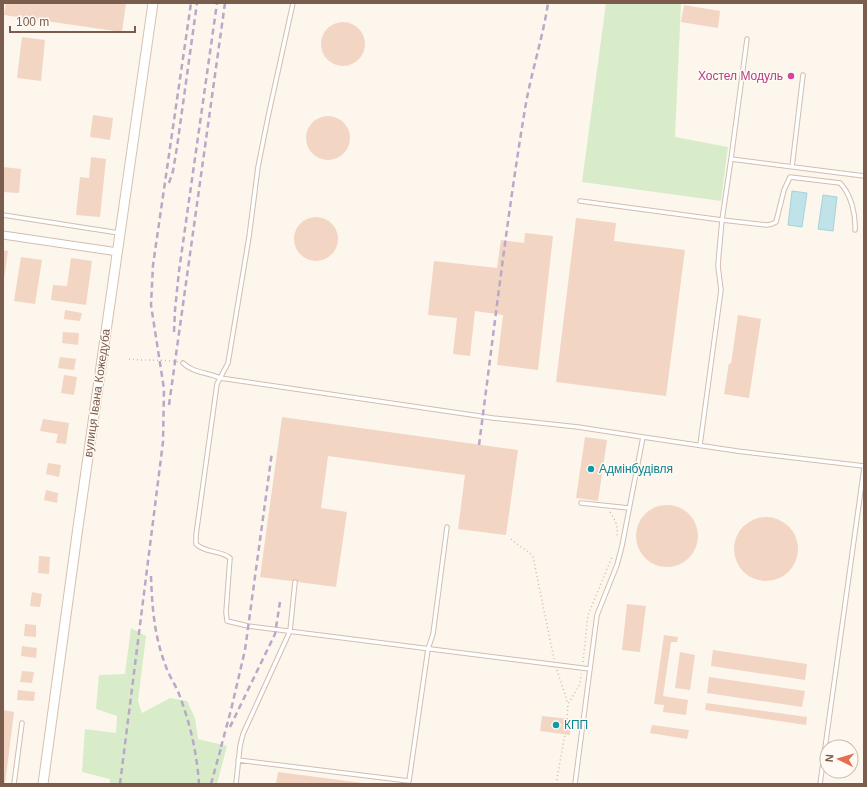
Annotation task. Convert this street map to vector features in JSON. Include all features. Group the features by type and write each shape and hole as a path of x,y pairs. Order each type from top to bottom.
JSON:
{"street":[{"name":"вулиця Івана Кожедуба","path":"43,784 153,3"},
{"path":"3,235 118,252"}],"lane":[{"path":"293,3 258,167 249,237 228,363 217,384 196,535 196,544 200,548 225,554 230,558 226,612 227,620 248,626 556,666 590,669"},
{"path":"700,445 721,290 718,260 722,220 747,39"},
{"path":"792,167 803,75"},
{"path":"731,158 864,176"},
{"path":"580,201 767,225 776,222 784,190 790,177 840,183 852,206 855,230"},
{"path":"3,216 120,234"},
{"path":"183,363 192,370 212,374 220,378 493,418 578,427 864,467 820,784"},
{"path":"575,784 597,615 617,565 622,546 643,437"},
{"path":"581,503 629,508"},
{"path":"238,760 409,781 428,649 433,634 447,527"},
{"path":"236,784 238,760 243,734 290,631 295,582"},
{"path":"14,784 22,723"}],"path":[{"path":"129,359 149,361 160,360 183,363"},
{"path":"511,538 533,557 556,666 568,704"},
{"path":"557,784 565,734"}],"green space":[{"path":"606,3 681,3 675,137 728,147 721,201 582,182"},
{"path":"131,628 146,636 138,701 142,713 170,698 187,701 195,718 198,739 227,746 217,784 110,784 110,779 82,772 85,729 116,733 117,716 96,709 99,675 125,674"}],"water":[{"path":"792,191 807,193 802,227 788,225"},
{"path":"823,195 837,197 833,231 818,229"}],"building":[{"path":"6,3 126,3 122,32 4,15"},
{"path":"684,5 720,11 718,28 681,22"},
{"path":"339,22 347,22 352,23 359,28 364,35 364,53 359,60 352,65 339,66 331,63 324,56 321,48 321,40 324,32 331,25"},
{"path":"22,37 45,40 41,81 17,78"},
{"path":"93,115 113,118 110,140 90,137"},
{"path":"328,116 340,120 346,126 350,138 346,150 340,156 328,160 316,156 310,150 306,138 310,126 316,120"},
{"path":"91,157 106,159 100,217 76,215 80,177 89,178"},
{"path":"3,167 21,169 19,193 3,192"},
{"path":"316,217 328,221 334,227 338,239 334,251 328,257 316,261 304,257 298,251 294,239 298,227 304,221"},
{"path":"576,218 616,223 614,241 685,250 666,396 556,382"},
{"path":"525,233 553,236 538,370 497,365 503,315 475,311 470,356 453,354 457,318 428,315 434,261 497,268 501,240 524,243"},
{"path":"3,250 8,251 4,279 3,279"},
{"path":"21,257 42,260 35,304 14,301"},
{"path":"71,258 92,261 86,305 51,300 53,285 67,286"},
{"path":"65,310 82,313 80,321 64,319"},
{"path":"738,315 761,319 749,398 724,394 729,363 731,364"},
{"path":"63,332 79,333 78,345 62,343"},
{"path":"60,357 76,359 74,370 58,368"},
{"path":"64,375 77,377 74,395 61,393"},
{"path":"282,417 518,450 506,535 458,529 465,475 328,456 321,508 347,512 336,587 260,577"},
{"path":"43,419 69,423 66,444 56,443 58,434 40,431"},
{"name":"Адмінбудівля","path":"585,437 607,440 598,501 576,498"},
{"path":"48,463 61,465 59,477 46,474"},
{"path":"46,490 58,493 57,503 44,500"},
{"path":"667,505 679,507 689,514 696,524 698,536 696,548 689,558 679,565 667,567 655,565 645,558 638,548 636,536 638,524 645,514 655,507"},
{"path":"766,517 784,523 792,531 798,549 792,567 784,575 766,581 748,575 740,567 734,549 740,531 748,523"},
{"path":"39,556 50,557 49,574 38,573"},
{"path":"32,592 42,594 40,607 30,606"},
{"path":"627,604 646,606 640,652 622,650"},
{"path":"25,624 36,625 36,637 24,636"},
{"path":"664,635 678,637 677,642 671,642 663,696 688,700 686,715 663,712 664,705 654,704"},
{"path":"22,646 37,648 36,658 21,656"},
{"path":"713,650 807,664 805,680 711,666"},
{"path":"680,652 695,655 690,690 675,688"},
{"path":"22,671 34,672 32,683 20,682"},
{"path":"709,677 805,691 802,707 707,693"},
{"path":"18,690 35,692 34,701 17,700"},
{"path":"706,703 807,717 806,725 705,710"},
{"path":"3,710 14,712 5,784 3,784"},
{"name":"КПП","path":"542,716 571,719 570,735 540,731"},
{"path":"652,725 689,730 687,739 650,733"},
{"path":"278,772 363,783 363,784 276,784"}],"railway":[{"path":"120,784 163,442 164,389 151,305 153,265 191,3"},
{"path":"169,183 173,171 177,147 197,3"},
{"path":"174,332 179,271 217,3"},
{"path":"169,405 225,3"},
{"path":"479,445 519,145 528,91 548,3"},
{"path":"221,747 245,650 272,452"},
{"path":"151,576 153,609 158,642 166,668 179,694 186,716 195,750 199,784"},
{"path":"230,727 275,634 280,602"},
{"path":"211,784 222,744"}],"place":[{"name":"Хостел Модуль","path":"791,76"},
{"name":"Адмінбудівля","path":"591,469"},
{"name":"КПП","path":"556,725"}]}
